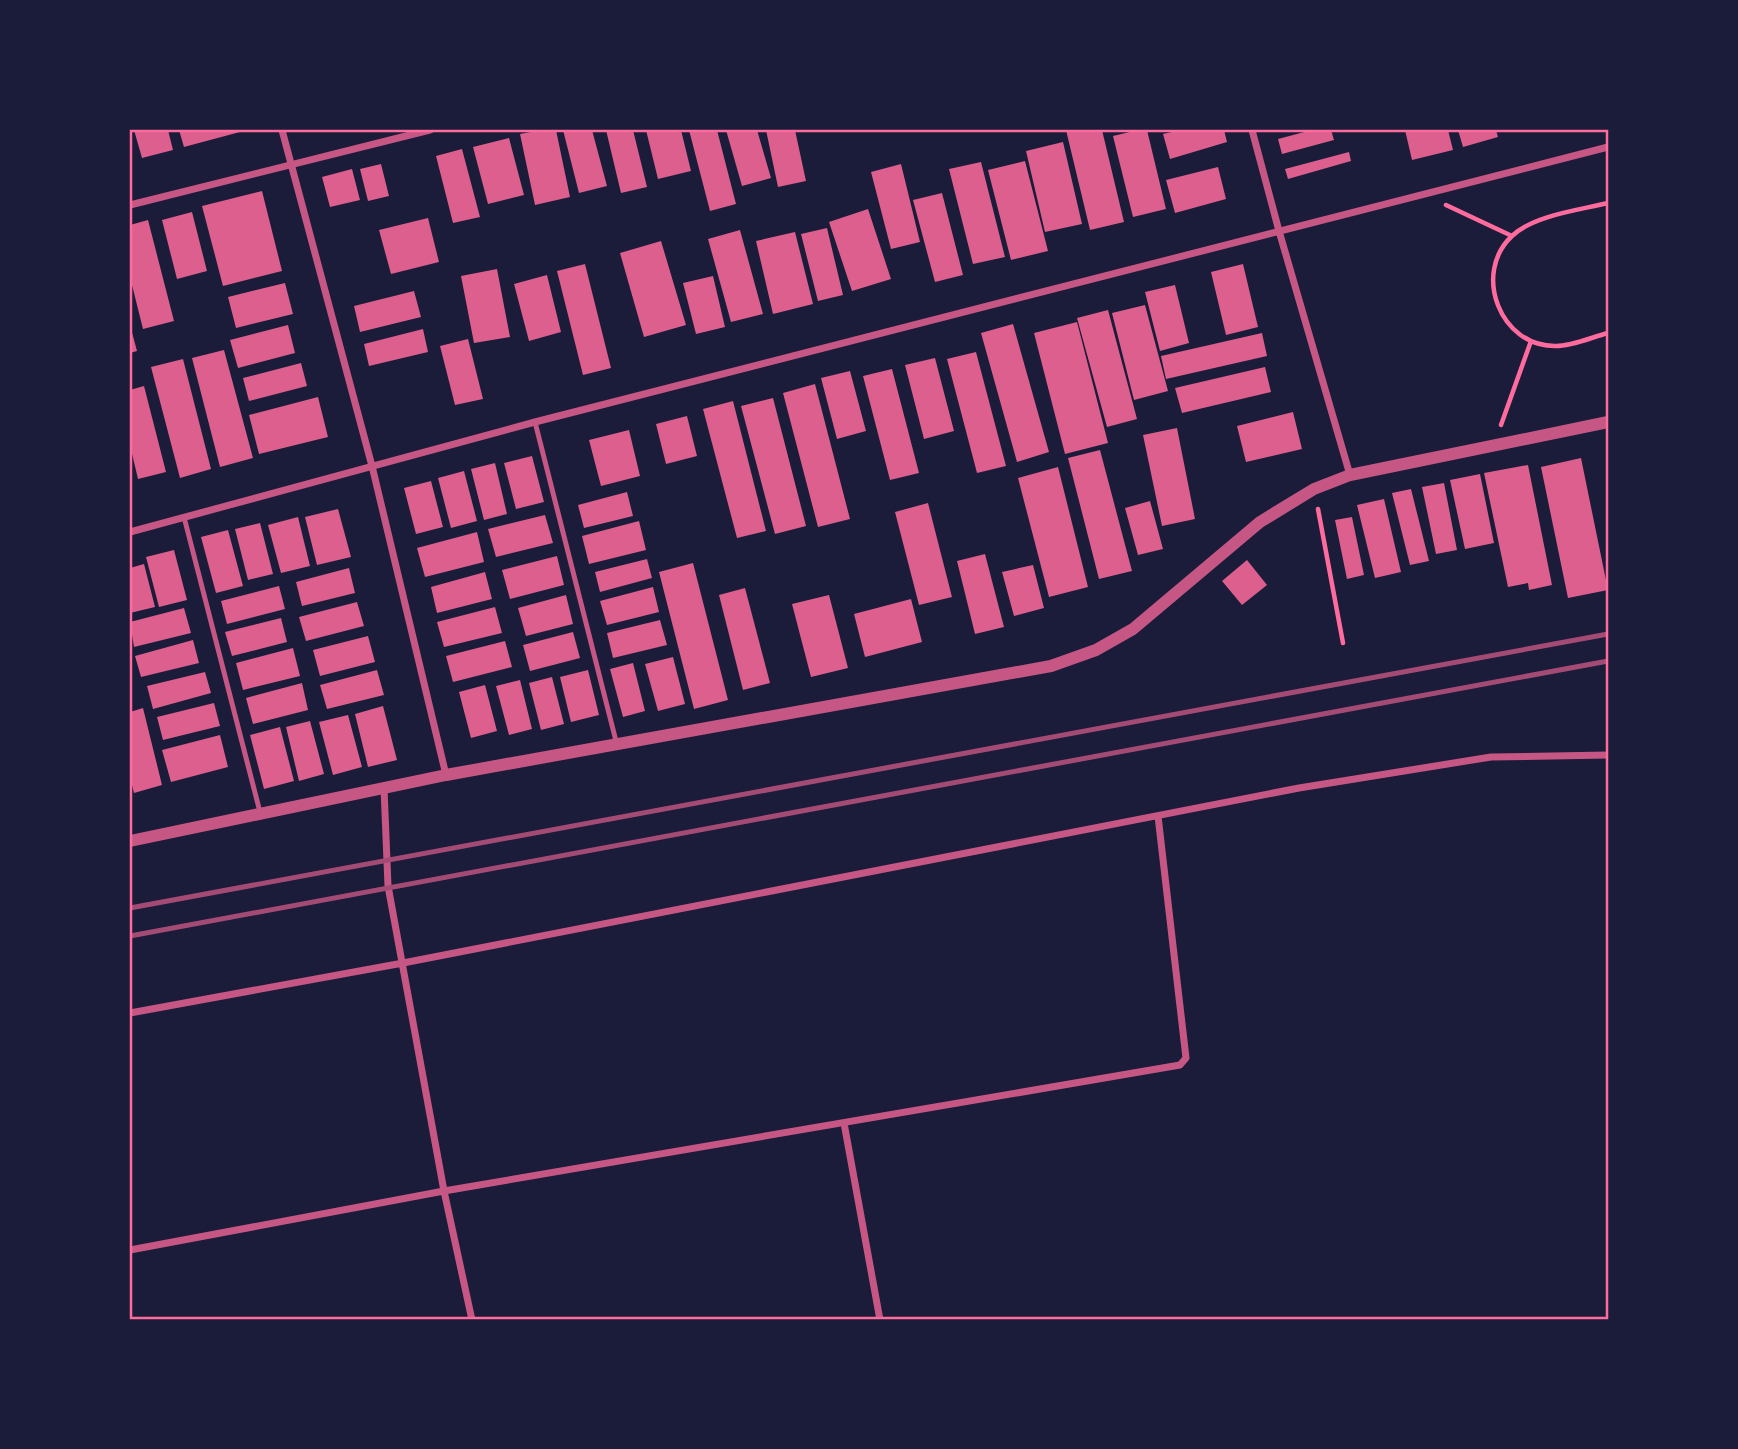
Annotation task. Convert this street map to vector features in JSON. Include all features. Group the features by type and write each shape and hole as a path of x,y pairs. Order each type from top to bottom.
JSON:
{"street":[{"path":"282,130 372,466 446,775"},
{"path":"130,205 430,130"},
{"path":"1252,130 1350,475"},
{"path":"130,532 535,422 1608,148"},
{"path":"130,841 446,775 1051,666 1096,650 1133,629 1260,522 1314,489 1350,475 1608,422"},
{"path":"130,1013 403,963 1299,788 1491,757 1608,755"},
{"path":"384,788 388,887 444,1191 472,1320"},
{"path":"130,1250 444,1191 1180,1065 1186,1058 1158,816"},
{"path":"844,1123 880,1320"}],"lane":[{"path":"535,422 617,745"},
{"path":"184,517 260,813"}],"path":[{"path":"1423,195 1512,236"},
{"path":"1608,203 1533,222 1512,236 1498,256 1492,281 1497,306 1510,327 1531,341 1556,346 1608,333"},
{"path":"1494,444 1531,341"},
{"path":"1314,489 1343,643"}],"building":[{"path":"134,130 168,130 173,150 142,158"},
{"path":"179,130 239,130 240,132 184,147"},
{"path":"556,130 570,197 535,205 520,134"},
{"path":"563,130 592,130 607,186 579,193"},
{"path":"606,130 633,130 647,187 621,193"},
{"path":"646,130 681,130 691,171 658,179"},
{"path":"689,130 717,130 736,204 710,211"},
{"path":"726,130 757,130 771,178 742,186"},
{"path":"766,130 795,130 806,181 778,187"},
{"path":"1066,130 1102,130 1124,222 1090,230"},
{"path":"1147,130 1166,209 1133,217 1113,136"},
{"path":"1180,130 1224,130 1227,142 1170,159 1163,134"},
{"path":"1312,130 1331,130 1334,140 1282,154 1278,139"},
{"path":"1405,130 1448,130 1453,150 1412,160"},
{"path":"1458,130 1496,130 1498,137 1463,147"},
{"path":"509,138 524,195 488,204 473,147"},
{"path":"1063,142 1082,224 1045,232 1026,151"},
{"path":"462,149 480,217 453,223 436,156"},
{"path":"1349,152 1351,161 1288,179 1285,169"},
{"path":"1025,161 1048,251 1011,260 988,170"},
{"path":"981,162 1005,257 973,264 949,169"},
{"path":"381,164 389,196 368,201 360,169"},
{"path":"901,164 920,242 891,249 871,172"},
{"path":"1218,167 1226,199 1175,213 1166,180"},
{"path":"352,169 360,200 330,207 322,177"},
{"path":"262,191 282,271 223,286 202,206"},
{"path":"942,193 963,275 935,282 913,200"},
{"path":"868,209 891,279 852,291 829,222"},
{"path":"192,212 207,271 177,279 162,220"},
{"path":"428,218 439,262 391,274 379,230"},
{"path":"148,220 174,321 143,329 130,277 130,225"},
{"path":"827,228 843,295 818,301 801,234"},
{"path":"740,230 763,314 731,322 708,239"},
{"path":"795,232 813,304 773,314 756,241"},
{"path":"661,241 686,325 644,337 620,253"},
{"path":"585,264 611,368 583,375 557,271"},
{"path":"1243,264 1258,327 1226,335 1211,272"},
{"path":"497,269 510,337 474,343 461,276"},
{"path":"547,275 561,332 529,341 514,284"},
{"path":"713,276 725,327 696,334 683,283"},
{"path":"285,283 293,314 236,328 228,297"},
{"path":"1175,285 1189,343 1160,351 1145,292"},
{"path":"414,291 421,317 360,332 354,306"},
{"path":"1145,305 1168,391 1134,400 1112,313"},
{"path":"1108,310 1137,419 1107,427 1077,318"},
{"path":"1077,322 1108,443 1065,454 1034,333"},
{"path":"1013,324 1049,452 1017,462 981,333"},
{"path":"130,325 137,351 130,353"},
{"path":"288,325 295,353 238,368 230,340"},
{"path":"423,329 428,352 369,366 364,344"},
{"path":"1262,333 1267,356 1166,379 1161,356"},
{"path":"468,339 483,399 455,405 440,346"},
{"path":"224,350 253,458 220,467 192,358"},
{"path":"976,352 1006,466 977,473 947,359"},
{"path":"935,358 954,431 924,439 905,365"},
{"path":"183,359 211,469 180,478 151,367"},
{"path":"301,363 307,386 249,401 243,378"},
{"path":"1265,367 1271,392 1182,413 1175,388"},
{"path":"892,369 919,473 890,480 863,376"},
{"path":"850,371 866,431 837,439 821,378"},
{"path":"815,384 850,519 818,527 783,393"},
{"path":"144,386 166,472 138,479 130,445 130,390"},
{"path":"318,397 328,437 259,454 249,415"},
{"path":"773,398 806,526 775,534 741,406"},
{"path":"733,401 766,531 737,538 703,409"},
{"path":"1293,412 1302,449 1246,462 1237,426"},
{"path":"687,416 697,456 666,464 656,424"},
{"path":"1177,428 1195,519 1162,526 1143,435"},
{"path":"629,430 640,476 601,486 589,440"},
{"path":"1100,450 1132,571 1099,579 1068,458"},
{"path":"532,456 544,502 516,509 504,463"},
{"path":"1581,458 1608,590 1568,598 1541,467"},
{"path":"495,463 507,514 484,520 471,469"},
{"path":"1528,465 1552,585 1529,590 1528,583 1508,587 1484,473"},
{"path":"1058,467 1088,587 1049,597 1018,478"},
{"path":"464,471 477,521 451,528 438,478"},
{"path":"1480,474 1494,543 1465,549 1450,480"},
{"path":"431,481 443,527 416,534 404,488"},
{"path":"1444,483 1457,550 1436,554 1422,487"},
{"path":"1411,489 1429,561 1410,565 1392,493"},
{"path":"627,492 633,516 584,528 578,505"},
{"path":"1384,499 1401,572 1375,578 1357,505"},
{"path":"1150,501 1163,549 1138,555 1125,508"},
{"path":"928,503 952,597 919,605 895,512"},
{"path":"338,509 351,557 317,565 305,517"},
{"path":"545,515 553,543 496,557 488,529"},
{"path":"298,517 310,566 281,573 268,525"},
{"path":"1352,517 1364,575 1347,579 1335,520"},
{"path":"639,521 646,550 589,564 582,536"},
{"path":"260,523 273,574 248,580 235,529"},
{"path":"228,530 243,586 216,593 201,537"},
{"path":"477,532 484,562 425,577 417,548"},
{"path":"174,550 187,600 159,607 146,557"},
{"path":"985,554 1004,627 975,634 957,561"},
{"path":"557,556 564,585 510,599 502,570"},
{"path":"647,559 652,578 600,592 595,572"},
{"path":"1247,560 1267,585 1242,605 1222,581"},
{"path":"693,563 728,700 694,709 659,572"},
{"path":"144,564 155,607 130,613 130,568"},
{"path":"1033,565 1044,608 1014,616 1002,572"},
{"path":"349,568 355,593 302,606 296,582"},
{"path":"485,572 492,599 437,613 431,587"},
{"path":"279,586 285,609 227,624 221,601"},
{"path":"653,587 659,612 607,625 600,601"},
{"path":"745,588 770,683 743,690 719,595"},
{"path":"566,595 573,624 526,636 518,608"},
{"path":"829,595 848,668 811,677 792,604"},
{"path":"911,599 922,642 865,657 854,614"},
{"path":"357,602 364,626 306,641 299,617"},
{"path":"495,607 502,633 444,647 437,622"},
{"path":"184,608 191,633 134,647 130,622"},
{"path":"281,618 287,642 232,656 225,632"},
{"path":"660,620 667,645 613,658 607,633"},
{"path":"573,632 580,658 530,671 523,645"},
{"path":"368,636 375,662 320,676 313,650"},
{"path":"193,640 199,663 141,677 135,656"},
{"path":"505,641 512,667 453,682 446,656"},
{"path":"293,648 300,676 243,690 236,663"},
{"path":"673,657 685,704 658,711 645,664"},
{"path":"633,663 645,711 623,717 610,669"},
{"path":"377,670 384,695 327,709 320,685"},
{"path":"588,670 599,715 571,722 560,677"},
{"path":"205,672 211,693 153,709 147,686"},
{"path":"552,677 564,724 541,730 529,683"},
{"path":"520,680 532,729 509,735 496,686"},
{"path":"302,683 308,710 253,724 246,698"},
{"path":"485,685 497,731 471,738 459,692"},
{"path":"214,703 220,726 163,740 157,717"},
{"path":"383,706 397,760 368,767 355,714"},
{"path":"143,708 162,785 134,793 130,777 130,712"},
{"path":"348,715 362,767 333,775 319,722"},
{"path":"310,721 324,774 299,781 286,727"},
{"path":"280,727 294,781 264,789 250,735"},
{"path":"220,735 228,767 171,782 162,750"}],"railway":[{"path":"130,908 1608,634"},
{"path":"130,936 1608,661"}]}
